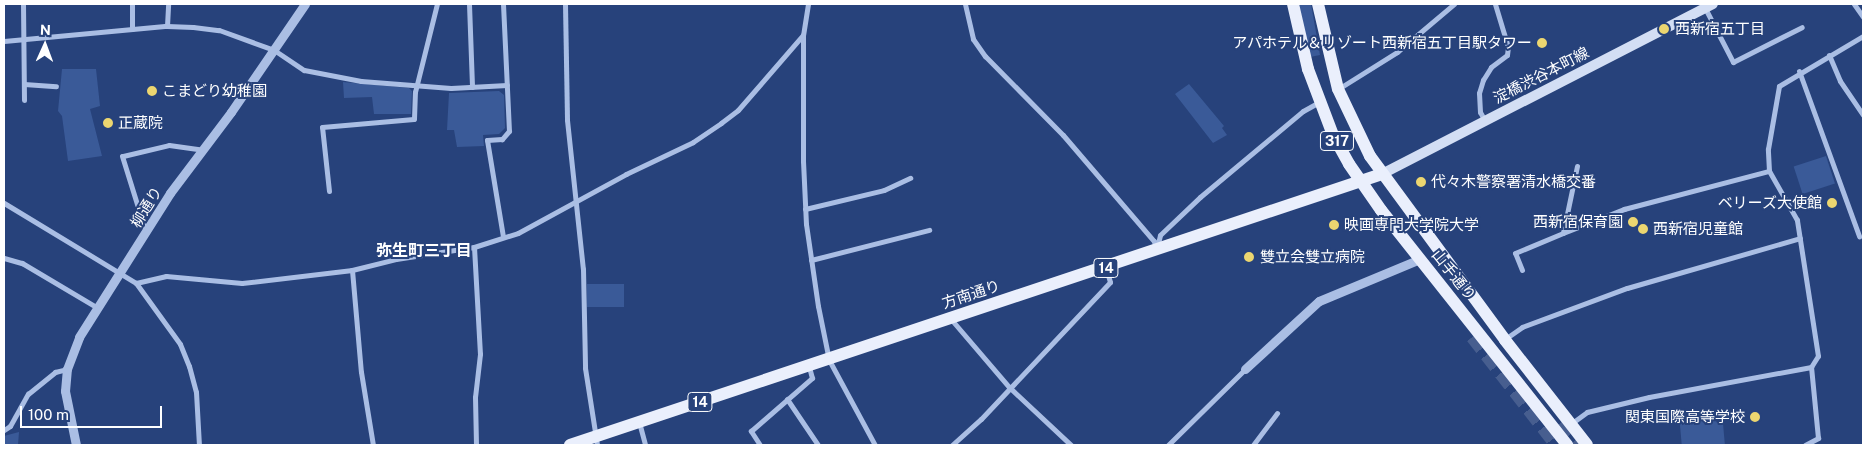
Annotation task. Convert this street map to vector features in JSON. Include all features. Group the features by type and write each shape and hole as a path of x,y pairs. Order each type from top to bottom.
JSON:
{"main road":[{"name":"山手通り","path":"1293,4 1301,44 1320,101 1333,134 1362,182 1420,259 1567,445"},
{"name":"山手通り","path":"1318,4 1338,89 1382,174 1505,340 1587,445"},
{"name":"淀橋渋谷本町線","path":"1382,174 1709,6"},
{"name":"方南通り","path":"570,445 596,441 639,422 1157,251 1382,174"}],"street":[{"path":"23,4 24,100"},
{"path":"132,4 132,29"},
{"path":"166,26 168,4"},
{"name":"柳通り","path":"76,445 66,404 67,369 79,337 96,307 146,234 170,194 204,150 305,4"},
{"path":"328,191 322,126 414,119 417,84 437,4"},
{"path":"469,4 472,87"},
{"path":"503,4 509,131 502,139 487,140 503,237"},
{"path":"565,4 567,120 583,269 585,368 596,441"},
{"path":"808,4 803,35 805,210 811,260 829,360 875,445"},
{"path":"965,4 973,39 985,56 1003,77 1063,135 1154,241 1157,251"},
{"path":"1338,89 1398,52 1454,4"},
{"path":"1485,121 1480,112 1479,93 1491,67 1507,56 1508,47 1496,4"},
{"path":"1854,4 1863,17"},
{"path":"1709,6 1733,62 1802,27"},
{"path":"4,41 166,26 219,30 274,50 304,70 361,81 472,87 507,85"},
{"path":"136,283 166,276 242,283 352,270 396,258 474,247 518,233 693,142 721,123 738,110 803,35"},
{"path":"1805,445 1815,442 1819,433 1811,366 1818,356 1797,220 1769,171 1768,149 1779,86 1799,71 1863,36"},
{"path":"1829,55 1840,80 1863,115"},
{"path":"1799,71 1859,236"},
{"path":"24,84 56,86"},
{"path":"1157,251 1160,235 1200,197 1303,111 1320,101"},
{"path":"146,234 122,156 169,145 204,150"},
{"path":"1563,233 1577,166"},
{"path":"1522,270 1515,253 1563,233 1624,209 1769,171"},
{"path":"805,210 884,190 910,178"},
{"path":"4,203 136,283 180,344 189,366 196,392 199,445"},
{"path":"811,260 929,230"},
{"path":"1505,340 1522,327 1627,288 1800,238"},
{"path":"474,247 480,354 475,397 476,445"},
{"path":"4,258 22,263 96,307"},
{"path":"1168,445 1245,369 1319,301 1420,259"},
{"path":"952,445 981,419 1110,282 1106,268"},
{"path":"352,270 361,372 373,445"},
{"path":"950,318 1009,388 1071,445"},
{"path":"1571,424 1587,412 1649,397 1811,366"},
{"path":"760,445 750,431 812,378 809,367"},
{"path":"4,430 10,426 28,394 55,372 67,369"},
{"path":"787,399 818,445"},
{"path":"1253,445 1277,413"},
{"path":"639,422 645,445"}],"shaded area":[{"path":"1299,4 1311,4 1320,55 1310,57"},
{"path":"62,69 96,69 100,106 90,109 102,156 68,161 62,116 58,111"},
{"path":"343,82 409,88 412,91 411,114 374,114 372,97 344,98"},
{"path":"1189,84 1224,126 1222,128 1227,135 1213,143 1175,94"},
{"path":"499,91 504,95 505,128 499,134 483,135 484,146 457,147 454,130 447,130 449,93"},
{"path":"1826,156 1835,184 1803,194 1794,167"},
{"path":"587,284 624,284 624,307 587,307"},
{"path":"1722,412 1725,445 1682,445 1679,416"},
{"path":"19,432 18,445 4,445 4,436"}],"tunnel":[{"path":"1473,336 1558,445"},
{"path":"1561,422 1579,445"}],"place":[{"name":"西新宿五丁目","path":"1664,29"},
{"name":"アパホテル＆リゾート西新宿五丁目駅タワー","path":"1542,43"},
{"name":"こまどり幼稚園","path":"152,91"},
{"name":"正蔵院","path":"108,123"},
{"name":"代々木警察署清水橋交番","path":"1421,182"},
{"name":"ベリーズ大使館","path":"1832,203"},
{"name":"西新宿保育園","path":"1633,222"},
{"name":"映画専門大学院大学","path":"1334,225"},
{"name":"西新宿児童館","path":"1643,229"},
{"name":"雙立会雙立病院","path":"1249,257"},
{"name":"関東国際高等学校","path":"1755,417"}],"district":[{"name":"弥生町三丁目","path":"424,251"}]}
